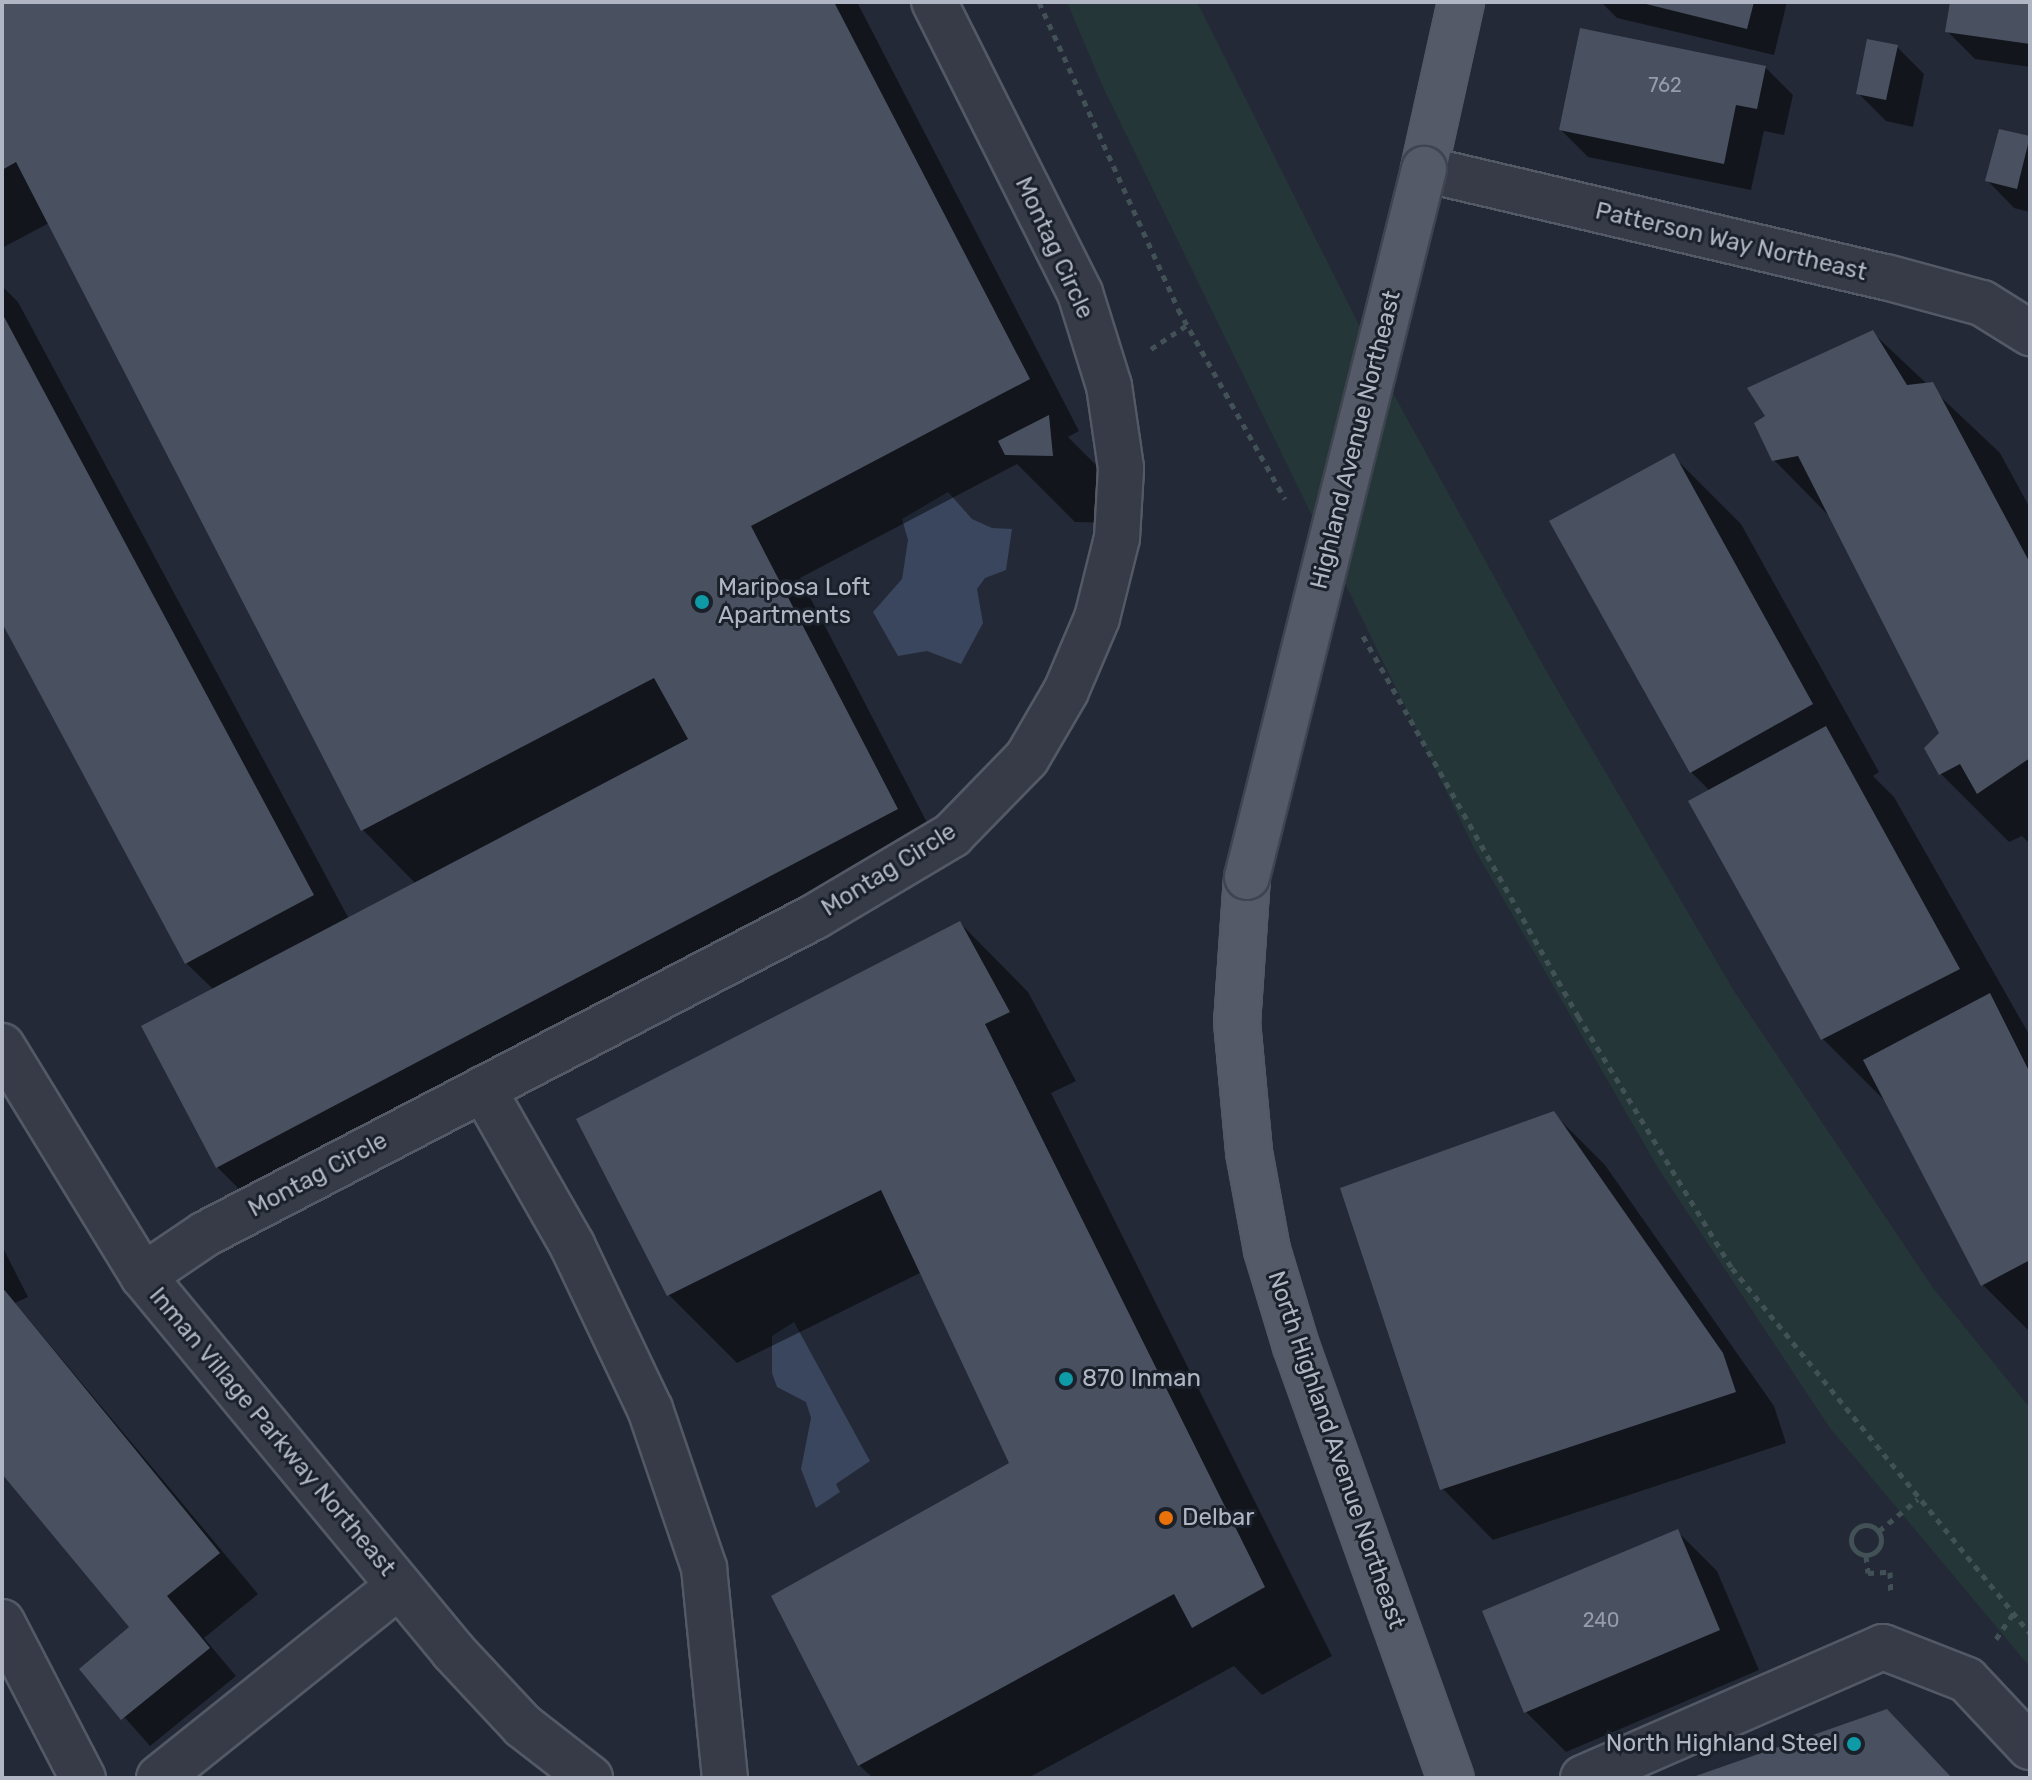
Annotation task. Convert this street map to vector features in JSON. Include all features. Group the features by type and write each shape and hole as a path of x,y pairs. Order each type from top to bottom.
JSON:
{"main road":[{"name":"Highland Avenue Northeast","path":"1247,877 1424,169 1461,2"},
{"name":"North Highland Avenue Northeast","path":"1247,877 1237,1022 1249,1152 1267,1250 1296,1346 1451,1778"}],"street":[{"name":"Montag Circle","path":"143,1276 205,1234 814,917 952,835 1027,758 1066,691 1097,618 1117,538 1121,468 1109,386 1080,293 934,2"},
{"name":"Patterson Way Northeast","path":"1424,169 1886,277 1982,303 2030,333"},
{"name":"Inman Village Parkway Northeast","path":"2,1046 143,1276 399,1586 523,1726 590,1778"},
{"path":"483,1089 572,1245 650,1409 704,1568 725,1778"},
{"path":"159,1778 399,1586"},
{"path":"2,1622 83,1778"},
{"path":"1583,1778 1883,1647 1967,1680 2030,1747"}],"path":[{"path":"1039,2 1178,309 1289,505"},
{"path":"1359,629 1578,1016 1732,1268 2030,1633"},
{"path":"1879,1531 1918,1499"},
{"path":"1866,1556 1853,1548 1852,1533 1864,1524 1879,1531"},
{"path":"1866,1556 1881,1545 1879,1531"},
{"path":"1866,1556 1868,1573 1890,1572 1891,1601"}],"shaded area":[{"path":"1067,2 1197,2 1394,395 1545,669 1734,991 1933,1288 2030,1408 2030,1667 1830,1428 1658,1168 1474,848 1103,87"}],"water":[{"path":"948,492 972,519 992,528 1012,529 1006,570 985,578 977,589 983,623 961,664 927,651 898,656 873,612 902,579 908,540 902,519"},
{"path":"794,1322 870,1461 836,1484 840,1492 816,1508 801,1469 811,1418 806,1402 777,1387 772,1373 772,1336"}],"building":[{"name":"Mariposa Loft Apartments","path":"2,2 834,2 1030,379 751,526 898,809 216,1168 141,1026 688,739 654,678 361,831 16,162 2,170"},
{"path":"1638,2 1754,2 1747,29"},
{"path":"1950,2 2030,2 2030,44 1945,32"},
{"path":"1580,28 1766,66 1757,109 1736,105 1724,164 1559,130"},
{"path":"1867,39 1898,45 1886,100 1856,94"},
{"path":"1999,129 2030,136 2017,189 1985,181"},
{"path":"2,313 314,895 185,964 2,623"},
{"path":"1873,330 1907,385 1933,382 2030,563 2030,758 1977,794 1960,764 1939,775 1924,748 1939,733 1798,456 1772,461 1754,423 1765,416 1747,388"},
{"path":"1049,415 1053,456 1005,455 998,441"},
{"path":"1674,453 1813,704 1690,773 1549,521"},
{"path":"1826,726 1960,969 1821,1040 1688,801"},
{"name":"870 Inman","path":"960,921 1010,1012 985,1024 1265,1587 1192,1628 1174,1594 858,1766 771,1596 1009,1463 881,1190 667,1296 576,1119"},
{"path":"1990,993 2030,1073 2030,1260 1981,1286 1863,1060"},
{"path":"1554,1111 1723,1353 1736,1392 1440,1490 1340,1188"},
{"path":"2,1287 220,1553 167,1596 210,1648 121,1720 79,1669 129,1627 2,1474"},
{"path":"1678,1529 1720,1630 1524,1713 1482,1611"},
{"name":"North Highland Steel","path":"1887,1709 1952,1778 1690,1778"}],"place":[{"name":"Mariposa Loft Apartments","path":"702,602"},
{"name":"870 Inman","path":"1066,1379"},
{"name":"Delbar","path":"1166,1518"},
{"name":"North Highland Steel","path":"1854,1744"}]}
